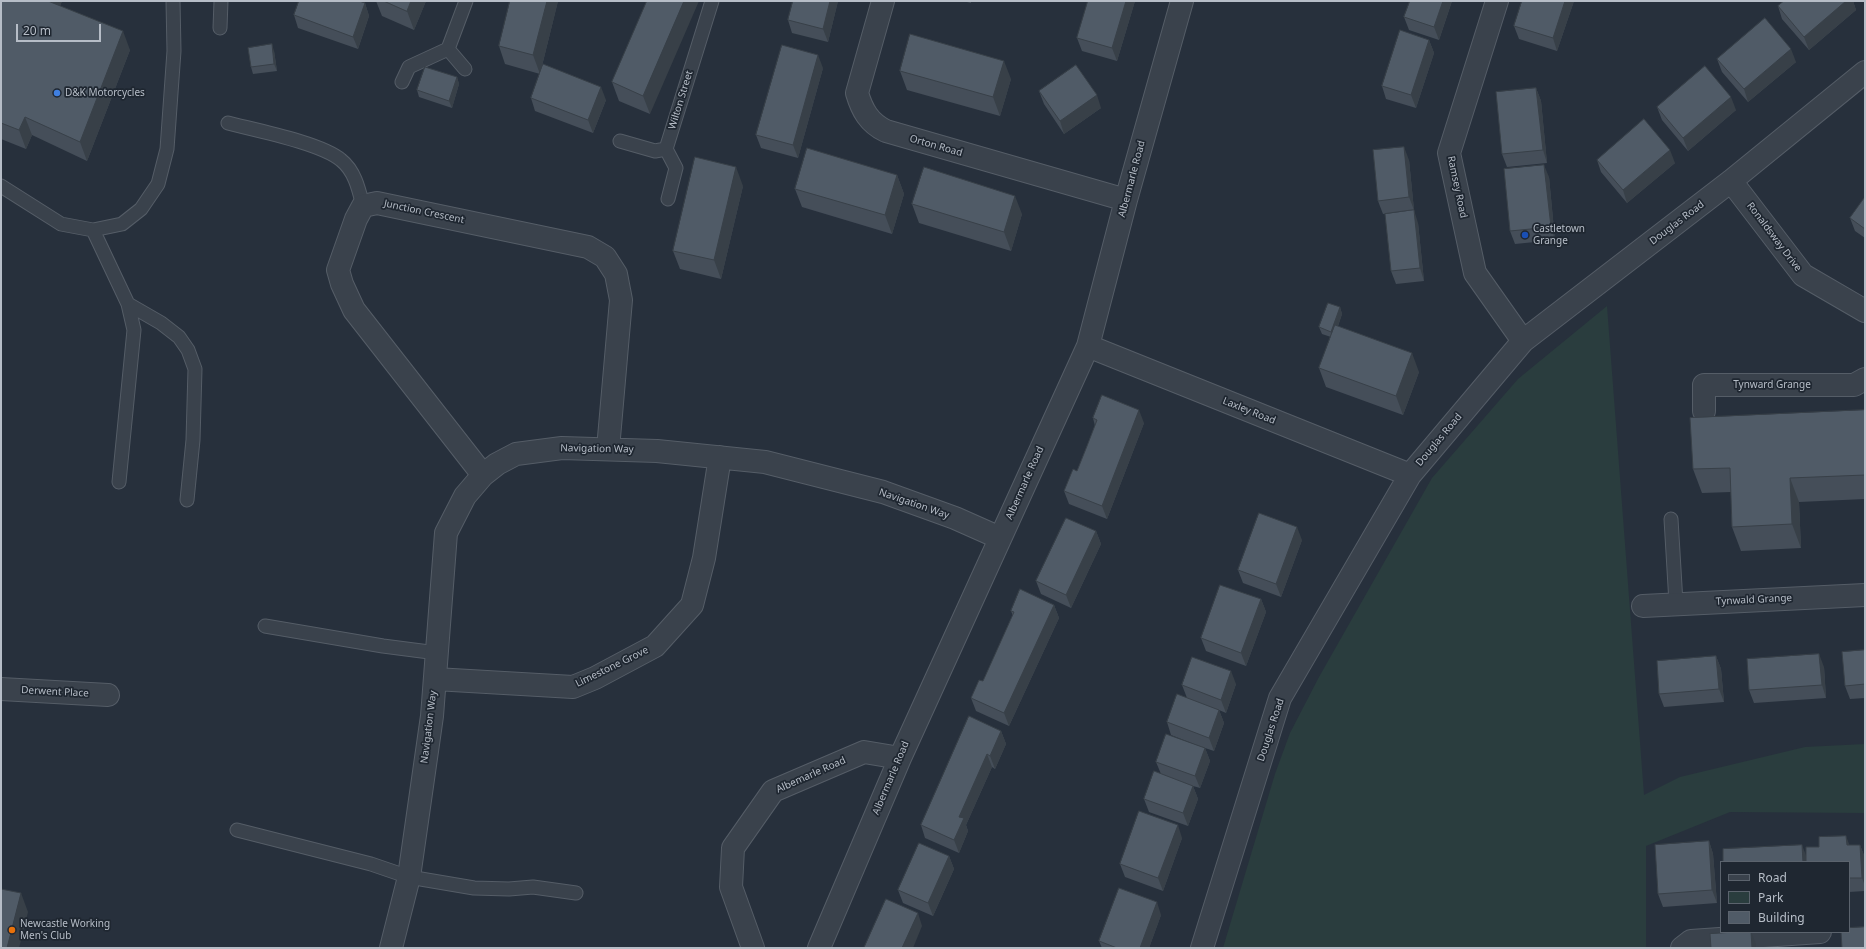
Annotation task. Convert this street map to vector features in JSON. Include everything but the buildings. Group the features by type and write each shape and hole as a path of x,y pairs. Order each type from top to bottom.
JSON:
{"street":[{"name":"Orton Road","path":"883,1 857,93 861,106 875,126 886,131 1126,200"},
{"name":"Albermarle Road","path":"819,948 900,758 1088,346 1126,200 1182,1"},
{"name":"Ramsey Road","path":"1497,1 1449,153 1475,273 1523,341"},
{"name":"Douglas Road","path":"1202,948 1280,698 1410,475 1523,341 1731,181 1865,72"},
{"name":"Ronaldsway Drive","path":"1731,181 1803,275 1865,310"},
{"name":"Junction Crescent","path":"363,206 377,202 580,245 588,247 605,257 616,274 621,300 608,449"},
{"path":"363,206 356,219 338,270 342,284 354,310 483,476"},
{"name":"Laxley Road","path":"1088,346 1410,475"},
{"name":"Tynward Grange","path":"1704,411 1704,385 1854,385 1865,379"},
{"name":"Navigation Way","path":"391,948 409,877 432,716 446,533 465,496 483,476 497,464 516,454 562,448 657,451 765,462 883,492 955,518 1000,538"},
{"name":"Limestone Grove","path":"435,679 573,687 595,678 655,646 692,605 704,558 720,458"},
{"name":"Tynwald Grange","path":"1643,606 1676,603 1865,594"},
{"name":"Derwent Place","path":"1,689 108,695"},
{"name":"Albemarle Road","path":"753,948 731,887 733,848 773,791 864,752 900,758"},
{"path":"1682,948 1691,941 1806,933"}],"lane":[{"path":"1,186 61,224 93,230 122,224 141,209 158,184 167,148 174,51 173,1"},
{"path":"220,28 221,1"},
{"path":"402,82 409,67 448,49 466,1"},
{"name":"Wilton Street","path":"666,149 712,1"},
{"path":"448,49 465,69"},
{"path":"228,123 307,144 329,152 341,160 350,170 359,188 363,206"},
{"path":"620,141 655,151 666,149 676,168 668,199"},
{"path":"93,230 128,304 134,330 119,482"},
{"path":"128,304 161,323 179,337 188,350 195,369 193,440 187,500"},
{"path":"1671,519 1676,603"},
{"path":"265,626 383,646 437,653"},
{"path":"237,830 370,864 409,877 474,888 509,889 533,887 576,893"}],"green space":[{"path":"1607,306 1644,795 1680,777 1805,747 1865,744 1865,813 1730,812 1646,846 1646,948 1223,948 1275,774 1290,733 1319,677 1432,478 1518,379"}],"place":[{"name":"D&K Motorcycles","path":"57,93"},
{"name":"Castletown Grange","path":"1525,235"},
{"name":"Newcastle Working Men's Club","path":"12,930"}]}
